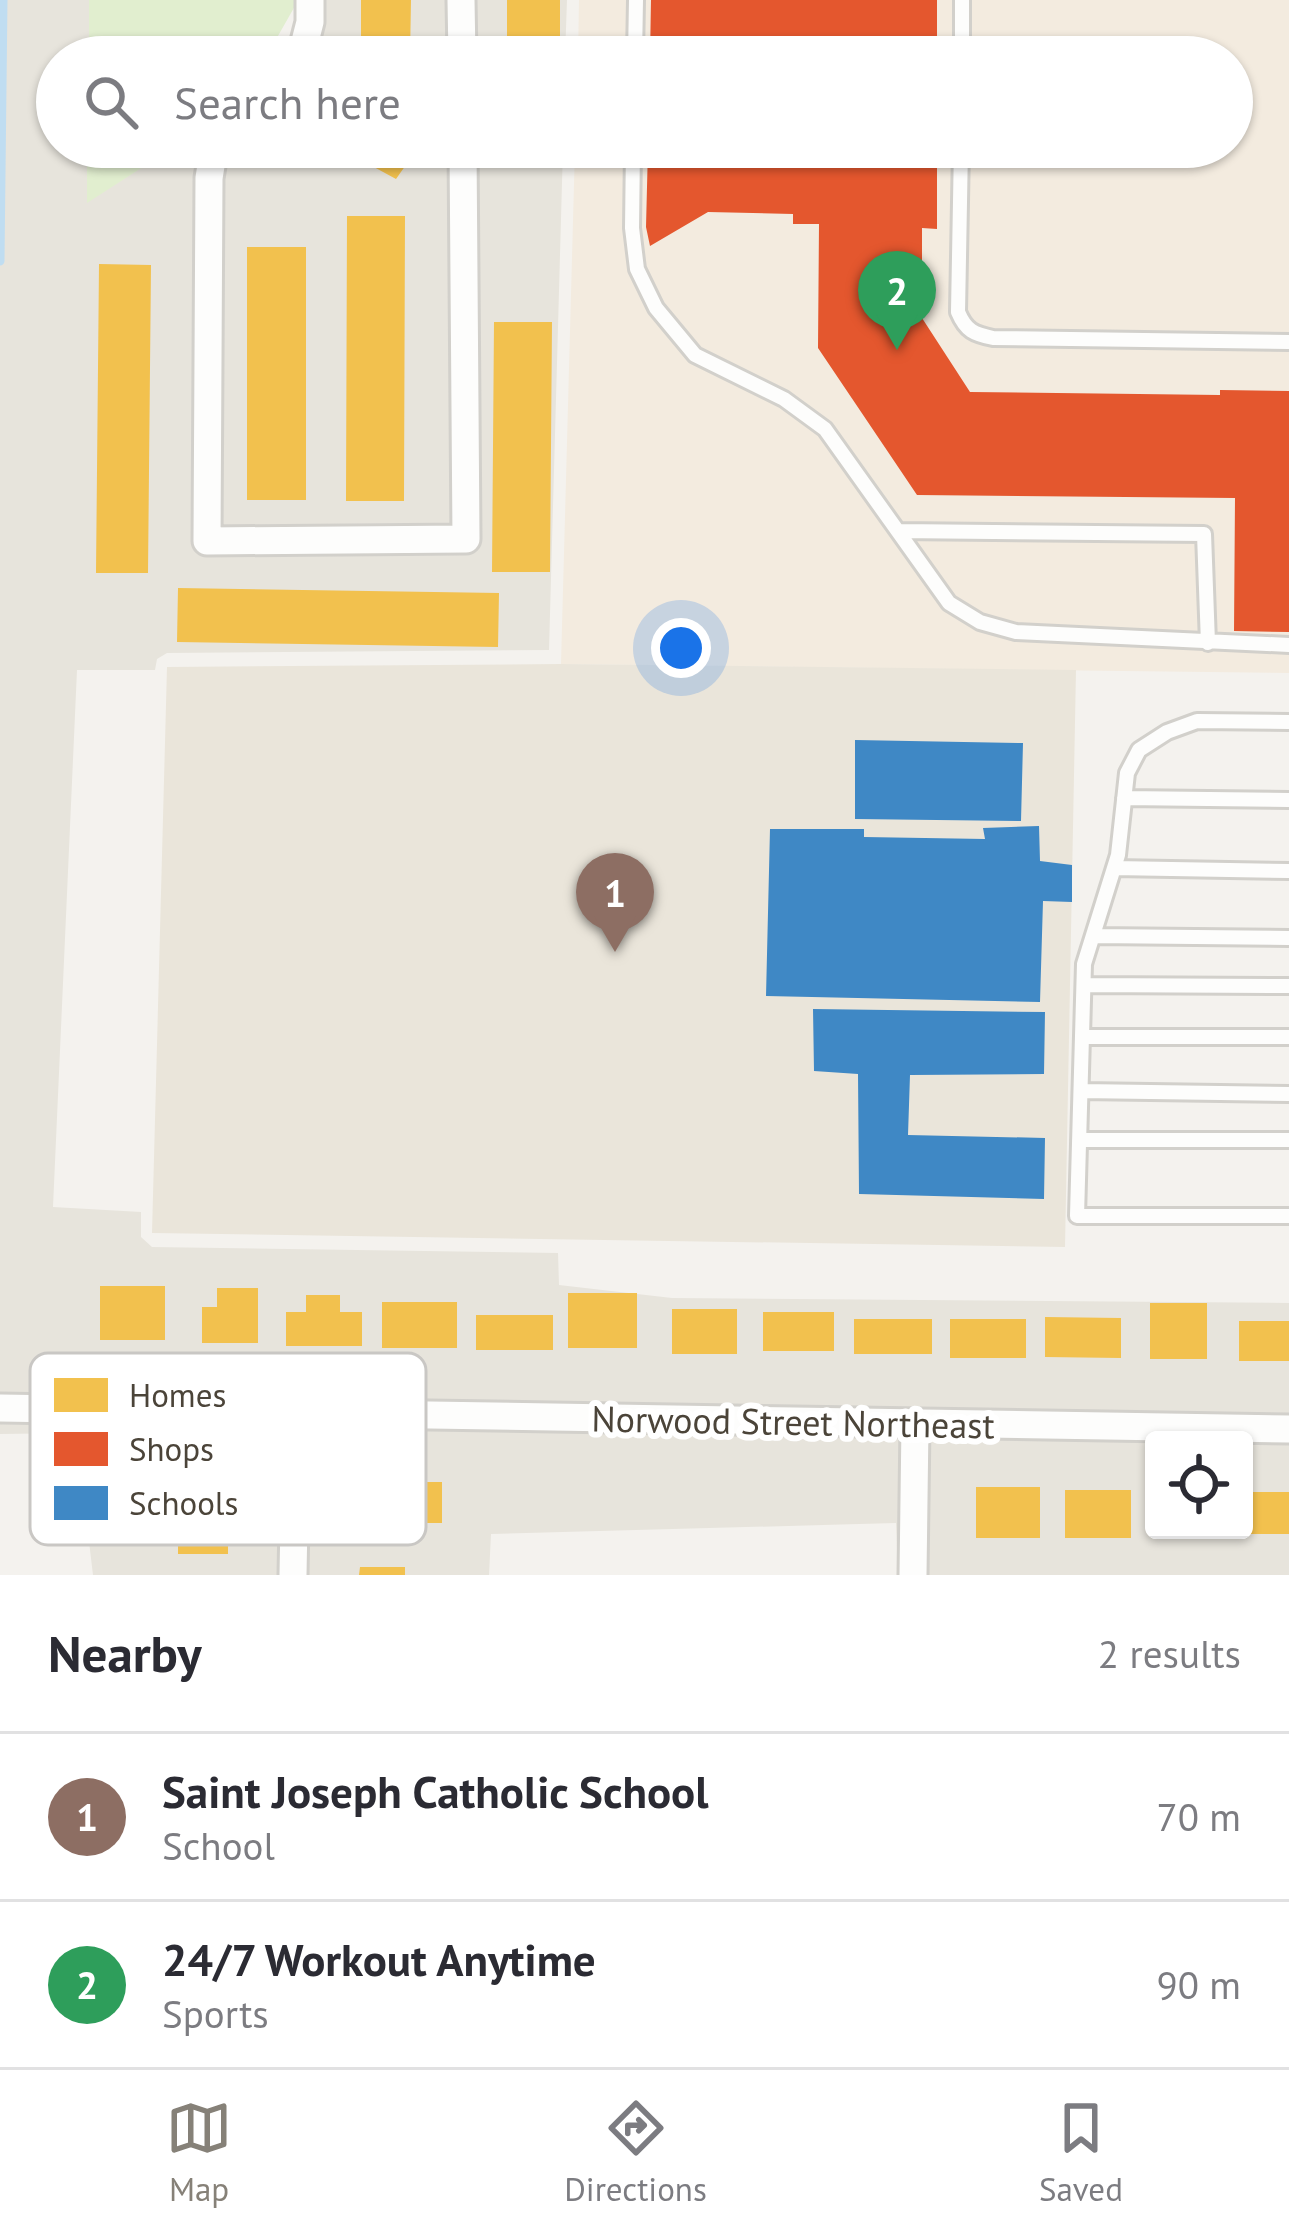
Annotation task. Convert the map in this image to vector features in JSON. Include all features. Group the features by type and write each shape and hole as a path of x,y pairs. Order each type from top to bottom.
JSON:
{"street":[{"path":"306,36 310,0"},
{"path":"461,0 462,36"},
{"path":"211,168 207,541 466,539 463,168"},
{"name":"Norwood Street Northeast","path":"0,1408 30,1409"},
{"name":"Norwood Street Northeast","path":"426,1415 1289,1429"},
{"path":"913,1575 915,1424"},
{"path":"293,1575 294,1545"}],"lane":[{"path":"635,36 636,0"},
{"path":"962,0 962,36"},
{"path":"633,168 637,269 656,308 695,355 784,399 825,429 949,603 980,622 1016,632 1289,645"},
{"path":"961,168 958,312 974,334 1289,342"},
{"path":"898,532 1204,534 1208,643"},
{"path":"1289,722 1197,721 1139,750 1127,773 1114,868 1084,964 1077,1216 1289,1216"},
{"path":"1124,797 1289,800"},
{"path":"1114,868 1289,871"},
{"path":"1093,936 1289,938"},
{"path":"1084,985 1289,986"},
{"path":"1082,1037 1289,1037"},
{"path":"1081,1091 1289,1094"},
{"path":"1079,1139 1289,1140"}],"shaded area":[{"path":"0,0 89,0 89,36 36,36 36,168 87,168 87,202 141,168 196,168 193,541 207,557 466,555 480,538 477,168 562,168 549,650 167,653 157,659 155,670 77,670 53,1207 141,1212 141,1237 152,1247 558,1253 559,1285 672,1298 1289,1303 1289,1575 898,1575 896,1523 491,1534 489,1575 308,1575 308,1545 426,1545 426,1353 30,1353 30,1392 0,1392"},
{"path":"324,0 447,0 447,36 320,36"},
{"path":"475,0 567,0 566,36 476,36"},
{"path":"579,0 1289,0 1289,673 561,664 574,168 1253,168 1253,36 578,36"},
{"path":"225,168 448,168 451,523 222,525"},
{"path":"561,664 1076,670 1065,1247 152,1233 167,667"},
{"path":"0,1424 30,1425 30,1434 0,1434"},
{"path":"89,1545 280,1545 279,1575 93,1575"}],"green space":[{"path":"89,0 295,0 278,36 89,36"},
{"path":"87,168 141,168 87,203"}],"building: Homes":[{"path":"361,0 411,0 410,36 361,36"},
{"path":"507,0 560,0 560,36 507,36"},
{"path":"376,168 404,168 396,179"},
{"path":"347,216 405,216 404,501 346,501"},
{"path":"247,247 306,247 306,500 247,500"},
{"path":"99,264 151,265 148,573 96,573"},
{"path":"494,322 552,322 550,572 492,572"},
{"path":"178,588 499,593 498,647 177,642"},
{"path":"100,1286 165,1286 165,1340 100,1340"},
{"path":"217,1288 258,1288 258,1343 202,1343 202,1307 217,1307"},
{"path":"568,1293 637,1293 637,1348 568,1348"},
{"path":"306,1295 340,1295 340,1312 362,1312 362,1346 286,1346 286,1312 306,1312"},
{"path":"382,1302 457,1302 457,1348 382,1348"},
{"path":"1150,1303 1207,1303 1207,1359 1150,1359"},
{"path":"672,1309 737,1309 737,1354 672,1354"},
{"path":"763,1312 834,1312 834,1351 763,1351"},
{"path":"476,1315 553,1315 553,1350 476,1350"},
{"path":"1045,1317 1121,1318 1121,1358 1045,1357"},
{"path":"854,1319 932,1319 932,1354 854,1354"},
{"path":"950,1319 1026,1319 1026,1358 950,1358"},
{"path":"1239,1321 1289,1321 1289,1361 1239,1361"},
{"path":"426,1482 442,1482 442,1523 426,1523"},
{"path":"976,1487 1040,1487 1040,1538 976,1538"},
{"path":"1065,1490 1131,1490 1131,1538 1065,1538"},
{"path":"1253,1492 1289,1492 1289,1534 1253,1534"},
{"path":"178,1545 228,1545 228,1554 178,1554"},
{"path":"360,1567 405,1567 405,1575 359,1575"}],"building: Shops":[{"path":"651,0 937,0 937,36 650,36"},
{"path":"647,168 937,168 937,229 922,228 922,318 970,392 1220,395 1220,390 1289,391 1289,632 1234,631 1235,498 917,495 818,348 819,224 793,224 793,214 708,212 650,246"}],"building: Schools":[{"path":"855,740 1023,743 1021,821 855,819"},
{"path":"1039,826 1040,861 1072,865 1072,902 1043,901 1040,1002 766,996 770,829 864,829 864,837 985,839 983,828"},
{"path":"813,1009 1045,1012 1044,1074 910,1075 908,1135 1045,1138 1044,1199 859,1194 858,1074 814,1071"}],"waterway":[{"path":"0,261 3,0"}],"place":[{"name":"24/7 Workout Anytime","path":"897,350"},
{"name":"Saint Joseph Catholic School","path":"615,952"}]}
